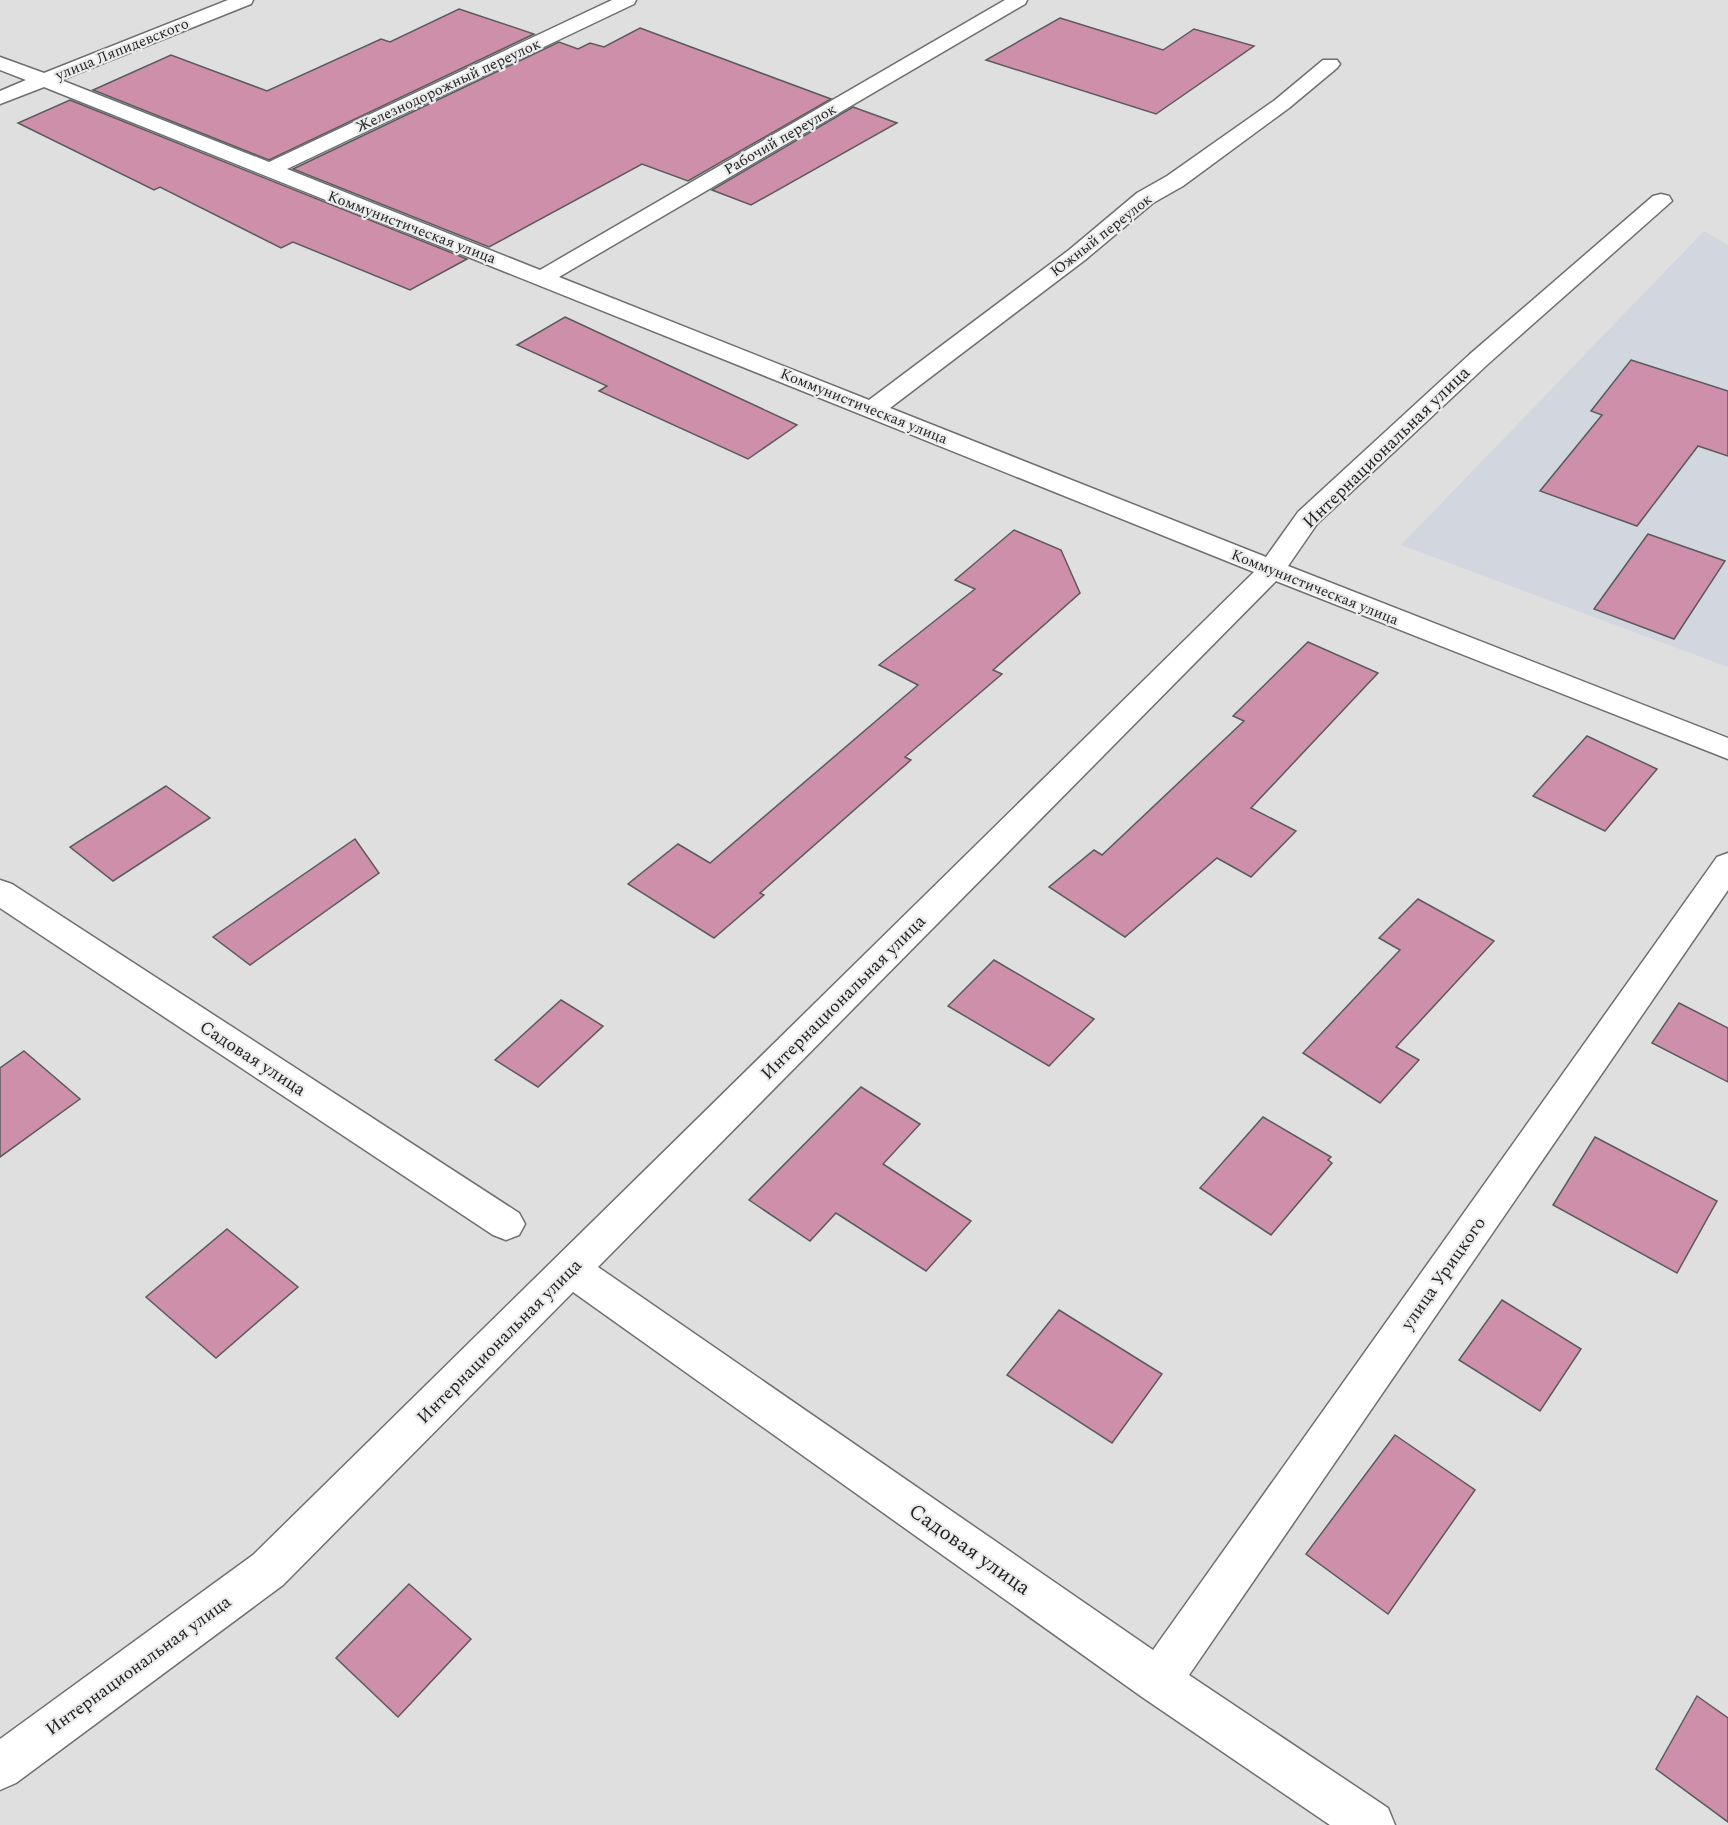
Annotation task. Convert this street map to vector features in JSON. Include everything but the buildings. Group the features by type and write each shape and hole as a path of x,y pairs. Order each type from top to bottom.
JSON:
{"street":[{"name":"улица Ляпидевского","path":"0,98 244,0"},
{"name":"Железнодорожный переулок","path":"269,170 627,0"},
{"name":"Рабочий переулок","path":"542,278 1018,0"},
{"name":"Коммунистическая улица","path":"0,63 873,409 1271,570 1728,749"},
{"name":"Южный переулок","path":"873,409 1077,255 1145,198 1175,181 1282,104 1330,64"},
{"name":"Интернациональная улица","path":"0,1767 268,1570 1271,570 1307,518 1479,359 1661,201"},
{"name":"улица Урицкого","path":"1158,1681 1728,865"},
{"name":"Садовая улица","path":"0,892 506,1224"},
{"name":"Садовая улица","path":"571,1269 1158,1681 1371,1825"}],"shaded area":[{"path":"1704,231 1728,245 1728,667 1401,545"}]}
